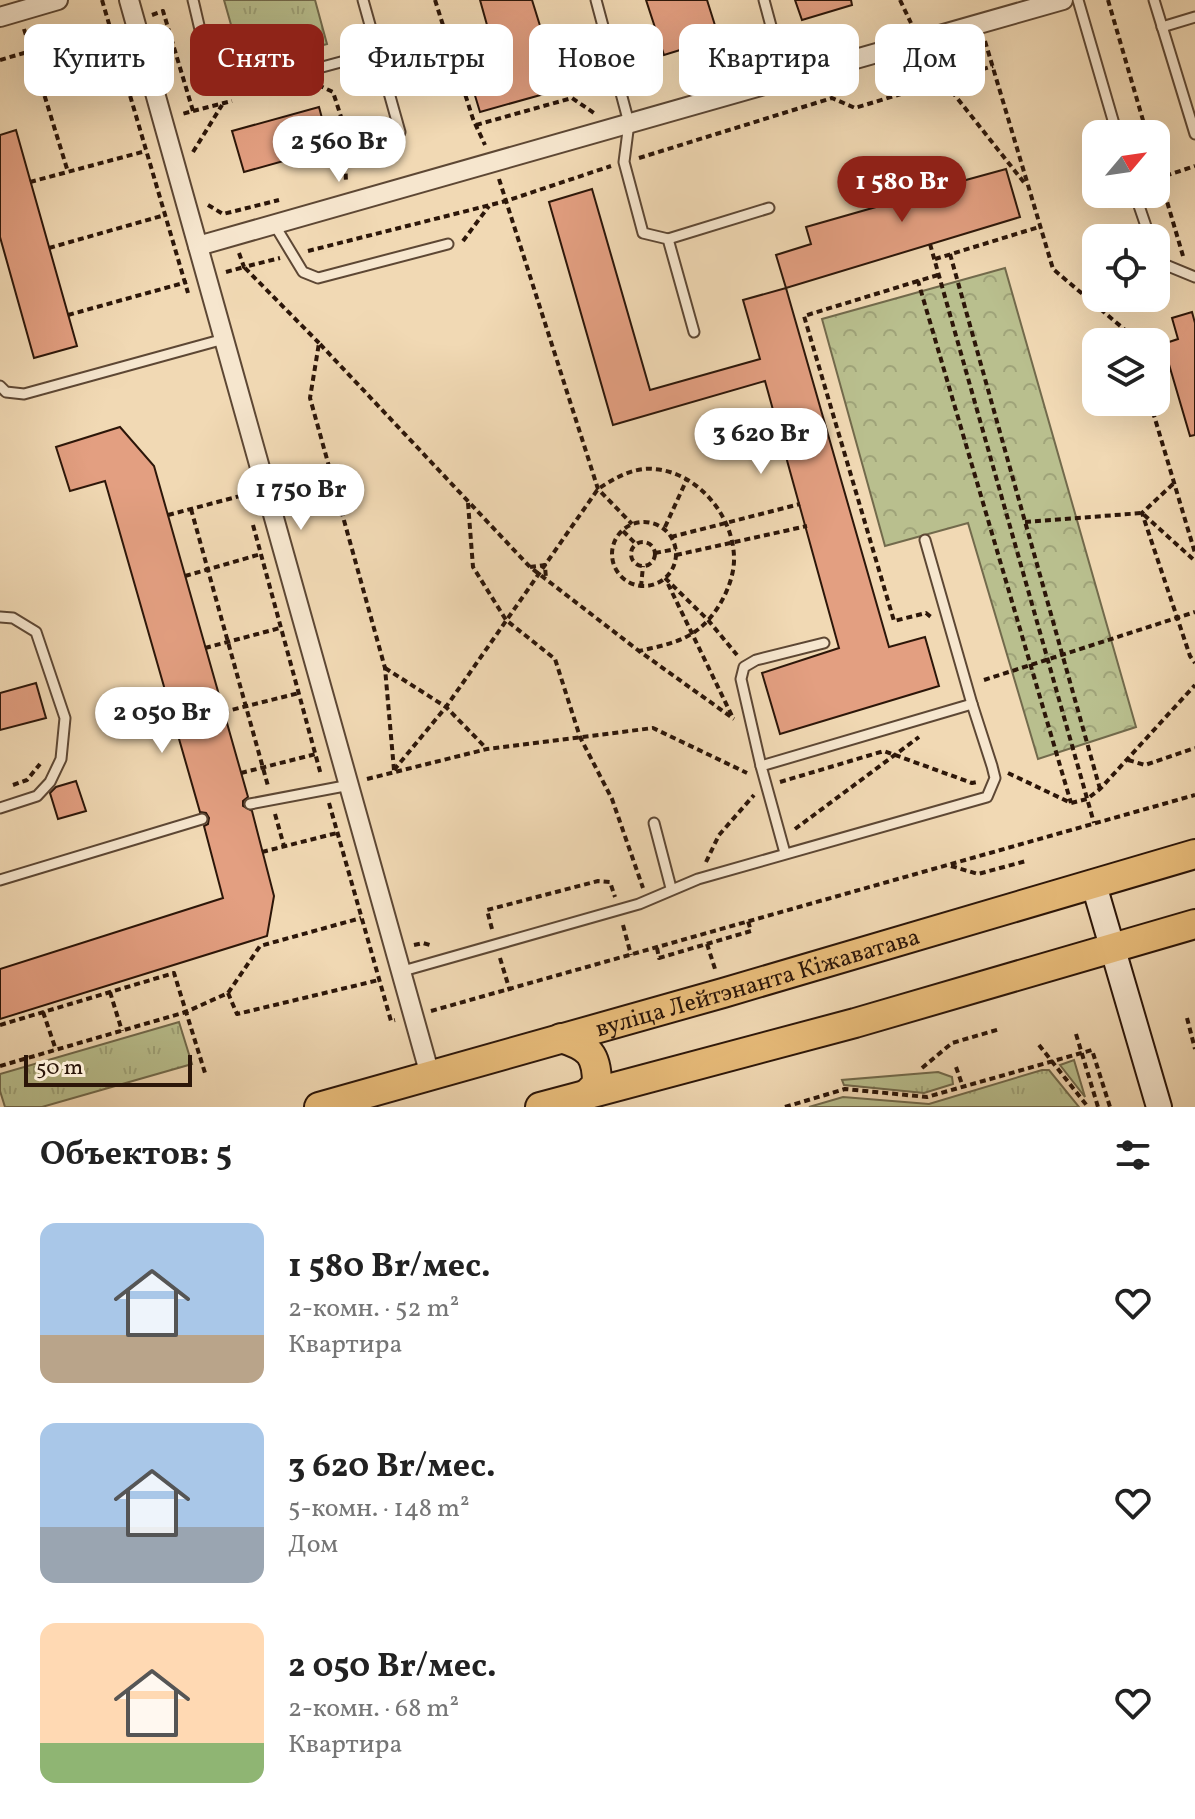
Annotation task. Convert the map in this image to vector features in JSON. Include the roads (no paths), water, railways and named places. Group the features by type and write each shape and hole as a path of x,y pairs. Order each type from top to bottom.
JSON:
{"main road":[{"name":"вуліца Лейтэнанта Кіжаватава","path":"319,1107 1195,854"},
{"path":"1094,885 1159,1107"},
{"path":"540,1107 855,1023 1195,924"},
{"path":"561,1038 583,1046 594,1061 597,1084 586,1095"}],"street":[{"path":"0,17 58,0"},
{"path":"129,0 430,1075"},
{"path":"859,58 1056,1"},
{"path":"198,246 724,96"}],"lane":[{"path":"193,0 209,58 217,74 229,83 248,87 340,62"},
{"path":"363,0 370,24"},
{"path":"596,0 622,125 624,162 643,233 668,239 769,208"},
{"path":"764,0 770,24"},
{"path":"1078,0 1113,120"},
{"path":"1154,0 1195,134"},
{"path":"1162,27 1195,17"},
{"path":"390,96 400,132"},
{"path":"274,224 303,272 318,278 454,245"},
{"path":"668,239 694,332"},
{"path":"1170,267 1192,276"},
{"path":"0,386 6,392 24,394 224,339"},
{"path":"403,971 495,940 639,904 671,888 785,853 987,797 995,778 925,540"},
{"path":"0,617 13,618 36,632 65,718 61,759 50,782 37,796 0,808"},
{"path":"785,853 741,679 744,667 756,660 824,643"},
{"path":"761,766 972,704"},
{"path":"250,804 350,785"},
{"path":"0,880 202,819"},
{"path":"654,823 671,888"}]}
